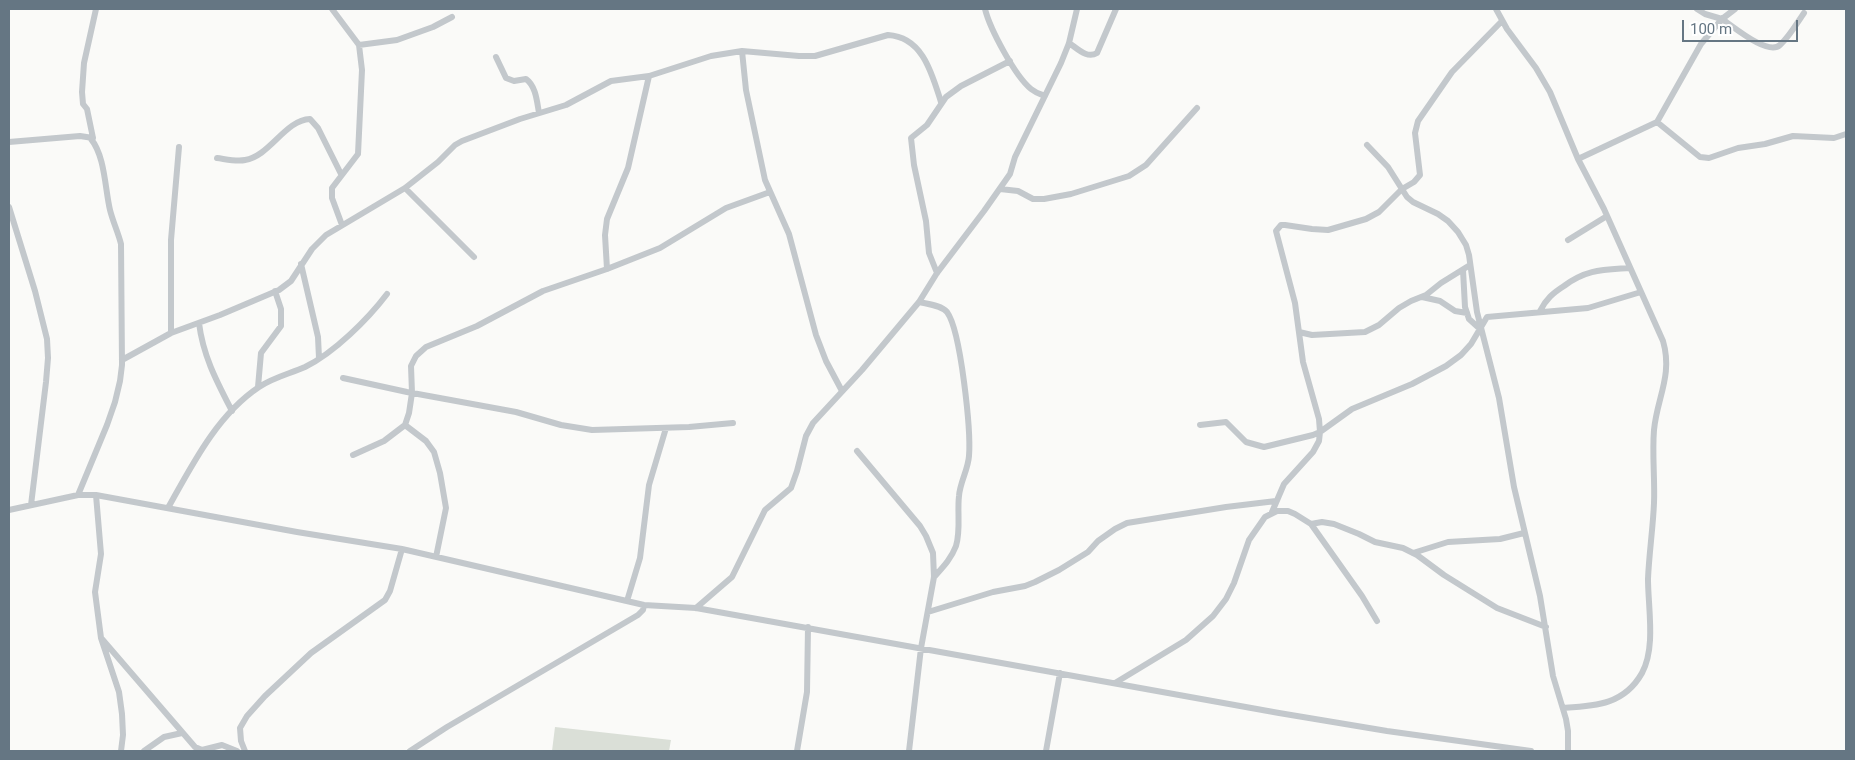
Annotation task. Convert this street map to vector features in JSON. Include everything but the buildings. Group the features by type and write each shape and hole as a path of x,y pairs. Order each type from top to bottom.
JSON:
{"street":[{"path":"78,495 115,402 122,360 121,244 111,213 99,152 91,139 94,138 87,109 83,104 82,92 84,63 96,9"},
{"path":"332,9 359,45 362,70 358,154 332,188 332,198 342,225"},
{"path":"985,9 990,25 1010,61 1027,85 1045,96"},
{"path":"696,608 732,577 765,510 787,492 793,484 806,436 813,423 918,302 937,272 1010,174 1015,157 1070,43 1077,9"},
{"path":"1070,43 1087,55 1093,55 1100,47 1116,9"},
{"path":"1496,9 1502,21 1536,68 1550,92 1578,159 1607,216 1663,341 1667,360 1666,381 1658,405 1654,430 1653,532 1648,572 1650,650 1647,663 1641,675 1632,686 1618,698 1604,704 1563,708"},
{"path":"1697,9 1705,14 1722,19 1764,46 1772,49 1780,46 1804,13"},
{"path":"1578,159 1657,122 1701,44 1722,19 1735,9"},
{"path":"359,45 397,40 433,27 452,17"},
{"path":"1272,512 1284,484 1313,452 1320,432 1319,419 1303,362 1295,303 1276,233 1277,229 1285,224 1328,230 1351,224 1379,212 1402,189 1414,182 1420,175 1415,133 1418,121 1452,72 1502,21"},
{"path":"122,360 171,333 275,291 291,280 312,249 326,236 405,188 459,143 520,119 566,105 611,81 649,76 711,56 742,51 815,56 888,36 895,36 909,42 921,52 941,102"},
{"path":"742,51 748,105 765,180 794,248 816,335 842,391"},
{"path":"496,57 503,73 509,80 526,79 530,82 537,100 539,114"},
{"path":"937,272 929,253 926,221 910,140 914,134 929,122 941,102 962,86 1010,61"},
{"path":"607,269 605,235 607,219 628,168 649,76"},
{"path":"1000,189 1018,191 1033,199 1044,199 1071,194 1129,176 1146,165 1197,108"},
{"path":"217,158 244,160 266,150 277,138 301,121 310,119 322,135 341,174"},
{"path":"1657,122 1700,157 1710,158 1738,148 1765,144 1793,136 1834,138 1846,134"},
{"path":"9,142 80,136 94,138"},
{"path":"1368,145 1388,167 1413,202 1448,221 1466,245 1480,328 1499,398 1514,487 1540,596 1553,676 1568,731 1568,751"},
{"path":"171,333 170,240 179,147"},
{"path":"405,188 474,257"},
{"path":"354,455 384,441 405,425 410,413 412,393 411,366 416,356 426,347 477,326 542,290 607,269 660,248 726,208 770,192"},
{"path":"9,207 38,299 48,339 48,358 31,505"},
{"path":"1568,240 1607,216"},
{"path":"301,264 318,337 319,358"},
{"path":"1299,332 1312,335 1365,332 1379,325 1411,301 1422,297 1470,265"},
{"path":"1540,311 1550,295 1578,275 1600,270 1630,268"},
{"path":"1463,270 1467,313 1469,319 1480,328"},
{"path":"258,387 260,353 281,326 281,310 275,291"},
{"path":"1200,425 1226,422 1246,442 1264,447 1306,438 1320,432 1352,409 1412,384 1446,366 1461,355 1471,344 1487,316 1588,308 1641,292"},
{"path":"168,508 210,438 232,411 258,387 272,379 305,367 319,358 373,312 387,294"},
{"path":"1422,297 1440,301 1455,311 1467,313"},
{"path":"918,302 942,308 949,316 957,340 970,434 969,458 959,496 958,538 951,558 934,577"},
{"path":"199,323 201,340 213,375 232,411"},
{"path":"344,378 412,393 516,412 579,428 599,430 666,428 733,423"},
{"path":"405,425 426,441 434,452 440,473 446,508 436,556"},
{"path":"627,600 640,558 648,485 666,428"},
{"path":"857,451 926,536 933,553 934,577 921,648 909,751"},
{"path":"9,510 78,495 96,495 402,549 644,604 696,608 1387,731 1531,751"},
{"path":"96,495 101,554 95,592 101,638 118,692 123,735 121,751"},
{"path":"928,612 993,592 1025,586 1034,582 1060,570 1088,552 1098,540 1127,523 1226,507 1276,502"},
{"path":"1114,683 1186,640 1213,616 1226,599 1234,584 1249,540 1265,517 1272,512 1288,511 1304,518 1311,524 1362,596 1377,621"},
{"path":"1311,524 1322,522 1334,524 1375,542 1397,546 1413,553 1497,608 1546,627"},
{"path":"1413,553 1448,542 1500,539 1524,533"},
{"path":"245,751 240,728 247,716 298,664 385,600 390,591 402,549"},
{"path":"410,751 447,727 638,615 643,610 644,604"},
{"path":"797,751 807,692 808,628"},
{"path":"101,638 182,733 198,749 222,745 237,751"},
{"path":"1046,751 1060,673"},
{"path":"144,751 164,737 182,733"}],"shaded area":[{"path":"555,727 671,740 669,751 552,751"}]}
